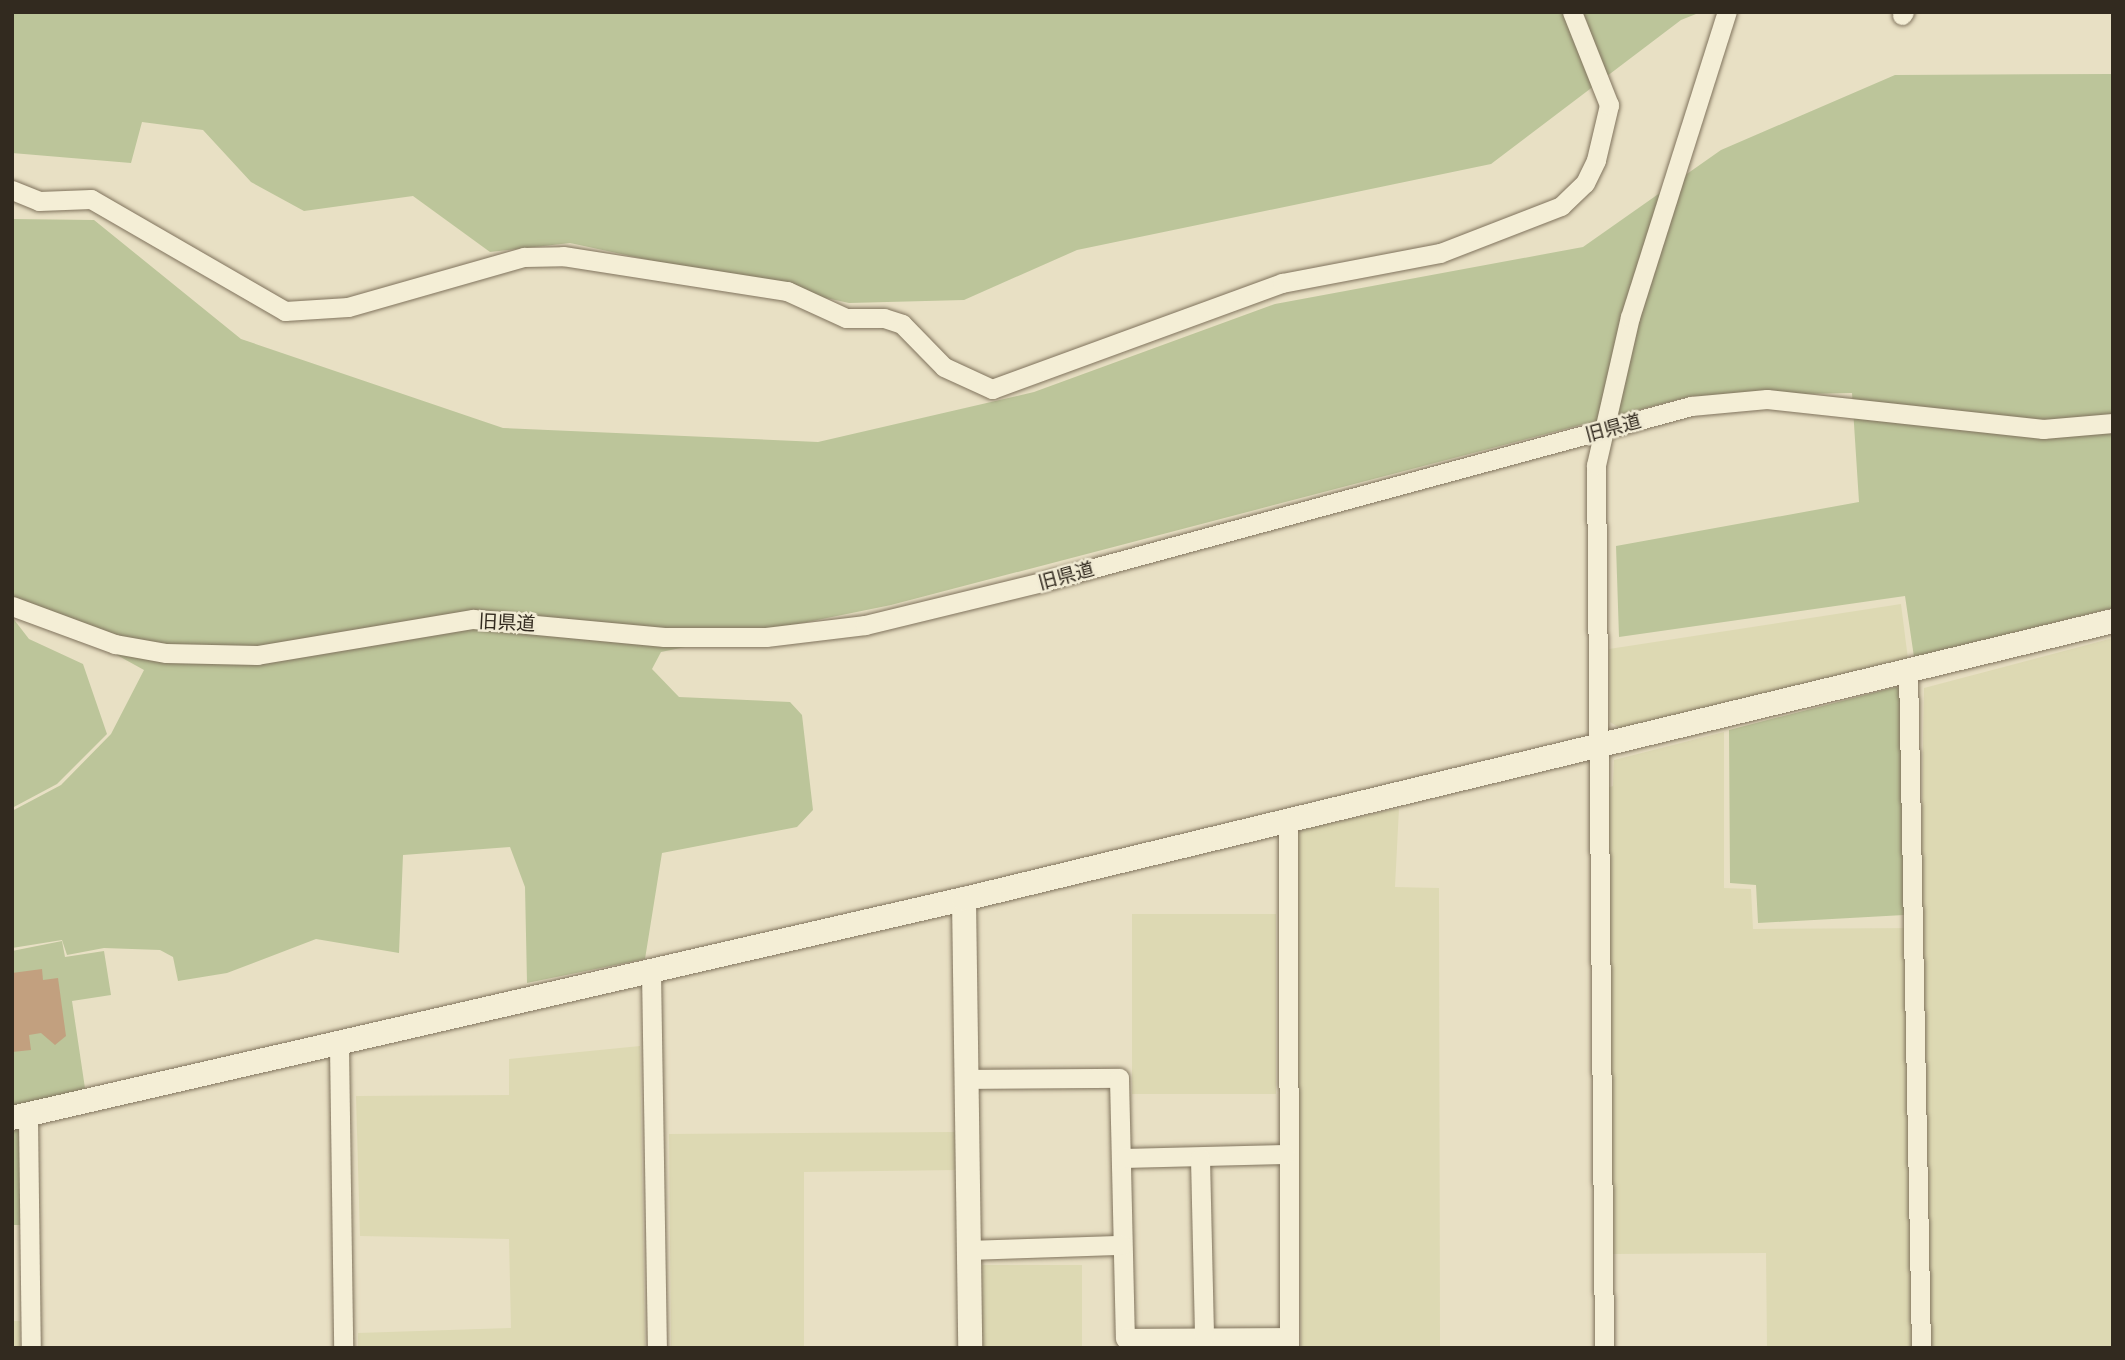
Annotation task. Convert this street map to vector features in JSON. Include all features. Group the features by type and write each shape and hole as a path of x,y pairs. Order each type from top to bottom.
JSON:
{"street":[{"path":"12,190 39,201 91,199 285,311 348,307 524,257 563,256 787,291 846,318 884,317 902,324 944,368 992,389 1282,283 1440,253 1561,206 1585,183 1596,160 1609,105 1572,12"},
{"path":"1604,1348 1595,517 1604,430 1634,304 1727,12"},
{"name":"旧県道","path":"12,606 115,644 166,653 257,655 473,619 664,637 766,637 864,625 1017,588 1690,406 1767,399 2043,429 2113,423"},
{"path":"31,1348 20,1118 339,1046 964,898 2113,621"},
{"path":"1908,671 1921,1348"},
{"path":"967,1079 1119,1078 1125,1338 1289,1342 1285,1154 1288,820"},
{"path":"964,898 970,1348"},
{"path":"651,971 657,1348"},
{"path":"339,1046 343,1348"},
{"path":"1122,1158 1285,1154"},
{"path":"1200,1158 1204,1338"},
{"path":"969,1250 1122,1245"}],"shaded area":[{"path":"1901,604 1908,659 1623,730 1610,722 1609,649"},
{"path":"2113,638 2113,1348 1767,1348 1766,1253 1613,1254 1607,788 1613,786 1614,760 1724,732 1724,888 1751,889 1753,929 1920,928 1924,688"},
{"path":"1399,808 1395,887 1439,888 1440,1348 1301,1348 1295,831"},
{"path":"1132,914 1276,914 1276,1094 1132,1094"},
{"path":"640,1046 645,1348 358,1348 358,1333 511,1328 509,1239 360,1236 356,1096 509,1095 509,1059"},
{"path":"955,1132 956,1170 804,1172 804,1348 671,1348 669,1134"},
{"path":"982,1265 1082,1265 1082,1348 982,1348"},
{"path":"12,1321 20,1321 20,1348 12,1348"}],"green space":[{"path":"12,12 1701,12 1681,20 1491,164 1077,250 964,300 849,303 570,243 490,252 413,196 304,211 251,182 203,130 142,122 131,163 12,153"},
{"path":"2113,74 2113,608 1914,657 1905,596 1619,637 1616,546 1859,502 1852,393 1692,396 891,605 661,652 652,669 679,697 790,702 802,715 813,810 797,827 662,853 645,959 527,983 525,887 510,847 403,855 399,953 316,939 227,973 178,981 173,957 160,950 104,948 67,955 62,940 12,948 12,811 61,785 111,734 144,670 12,597 12,219 94,220 241,339 503,428 818,442 1034,392 1275,304 1583,247 1721,150 1895,75"},
{"path":"12,617 29,639 83,664 107,734 57,784 12,808"},
{"path":"1896,687 1902,690 1904,915 1758,923 1756,885 1730,883 1729,730"},
{"path":"62,941 65,957 104,951 111,995 72,1001 86,1095 20,1108 22,1225 12,1225 12,951"}],"building":[{"path":"42,969 43,980 58,978 66,1036 55,1045 41,1033 29,1035 31,1050 12,1052 12,973"}]}
